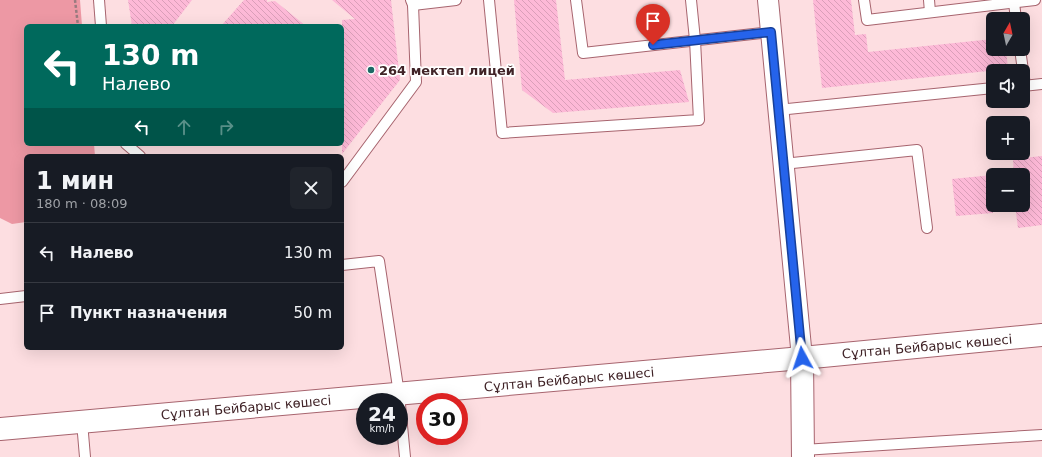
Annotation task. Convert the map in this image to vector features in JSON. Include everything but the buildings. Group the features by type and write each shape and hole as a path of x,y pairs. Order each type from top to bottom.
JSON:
{"main road":[{"name":"Сұлтан Бейбарыс көшесі","path":"408,393 1042,335"},
{"path":"802,358 803,454"},
{"name":"Сұлтан Бейбарыс көшесі","path":"0,429 356,398"}],"street":[{"path":"768,0 802,358"}],"lane":[{"path":"99,0 101,24"},
{"path":"344,179 416,82 412,2 456,0"},
{"path":"489,0 502,133 700,120 691,0"},
{"path":"576,0 583,53 771,32"},
{"path":"864,0 867,20 1035,0"},
{"path":"929,0 930,12"},
{"path":"1014,3 1015,12"},
{"path":"1030,85 1042,84"},
{"path":"778,110 986,89"},
{"path":"128,146 138,154"},
{"path":"784,164 917,150 927,228"},
{"path":"344,264 379,261 399,393"},
{"path":"0,299 24,296"},
{"path":"82,422 85,457"},
{"path":"803,454 1042,435"},
{"path":"404,445 405,457"}],"path":[{"path":"75,0 78,24"}],"shaded area":[{"path":"0,0 80,0 82,24 24,24 24,146 94,146 95,154 24,154 24,222 12,224 0,218"}],"place":[{"name":"264 мектеп лицей","path":"371,70"}],"route":[{"path":"653,45 771,32 802,358"}]}
